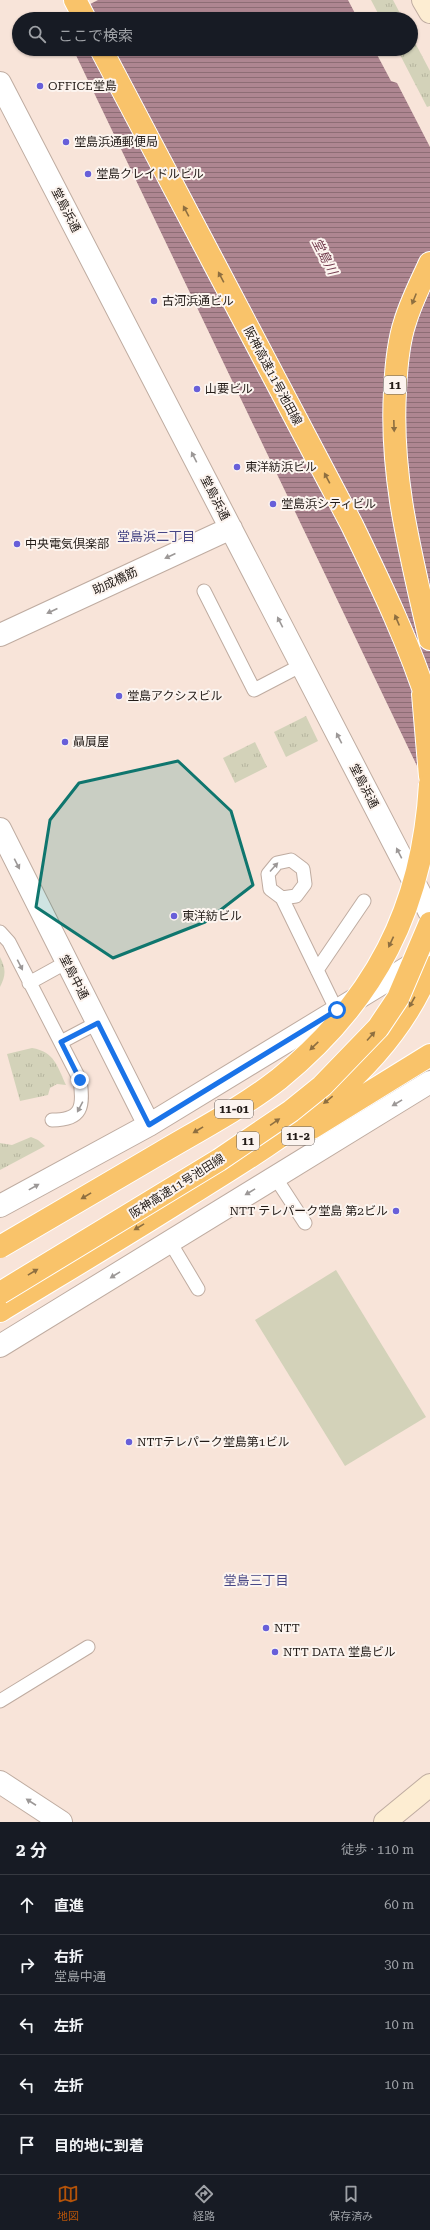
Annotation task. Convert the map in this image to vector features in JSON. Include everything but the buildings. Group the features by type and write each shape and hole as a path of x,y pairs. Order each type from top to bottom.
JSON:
{"highway":[{"path":"75,0 81,12"},
{"name":"阪神高速11号池田線","path":"105,56 355,532 405,640 430,709"},
{"name":"11","path":"430,263 404,323 396,367 393,414 395,464 401,512 430,639"},
{"path":"401,512 428,737 430,776"},
{"name":"11-01","path":"0,1247 237,1108 278,1079 313,1048 344,1016 371,981 391,944 407,907 424,846 428,823 430,784"},
{"name":"阪神高速11号池田線","path":"0,1292 219,1160 285,1115 322,1086 378,1028 398,998 430,923"},
{"name":"阪神高速11号池田線","path":"0,1310 163,1212 271,1143 334,1096 364,1068 389,1038 410,1006 430,967"},
{"name":"11-2","path":"163,1212 313,1128 430,1055"}],"street":[{"path":"423,0 430,12"},
{"name":"堂島浜通","path":"0,83 430,913"},
{"name":"助成橋筋","path":"0,635 231,528"},
{"name":"堂島中通","path":"0,829 149,1125"},
{"path":"0,1206 149,1125 430,954"},
{"path":"0,1346 430,1082"},
{"path":"0,1782 61,1822"},
{"path":"384,1822 430,1785"}],"lane":[{"path":"204,592 254,690 302,665"},
{"path":"282,898 337,1010"},
{"path":"317,970 364,901"},
{"path":"0,932 9,942 80,1080 83,1100 77,1112 66,1120 52,1120"},
{"path":"29,983 67,962"},
{"path":"61,1042 98,1023"},
{"path":"275,1177 305,1223"},
{"path":"170,1242 198,1289"},
{"path":"0,1701 88,1647"}],"highlighted area":[{"path":"178,761 231,811 253,885 205,922 113,958 36,907 50,820 79,783"}],"green space":[{"path":"371,0 393,0 399,12 377,12"},
{"path":"418,48 430,71 430,106 427,107 401,56 418,56"},
{"path":"306,716 318,741 286,757 274,732"},
{"path":"255,742 267,767 235,783 223,758"},
{"path":"0,957 4,972 0,987"},
{"path":"32,1048 40,1050 50,1056 57,1066 66,1085 57,1084 50,1088 48,1095 20,1101 7,1054"},
{"path":"31,1137 38,1140 45,1146 0,1170 0,1143 12,1145"},
{"path":"336,1270 426,1417 345,1466 255,1320"}],"water":[{"path":"46,0 348,0 354,12 52,12"},
{"name":"堂島川","path":"76,56 378,56 391,81 397,83 430,147 430,793"}],"pier":[{"path":"44,0 98,0 75,12 50,12"}],"place":[{"name":"OFFICE堂島","path":"40,86"},
{"name":"堂島浜通郵便局","path":"66,142"},
{"name":"堂島クレイドルビル","path":"88,174"},
{"name":"古河浜通ビル","path":"154,301"},
{"name":"山要ビル","path":"197,389"},
{"name":"東洋紡浜ビル","path":"237,467"},
{"name":"堂島浜シティビル","path":"273,504"},
{"name":"中央電気倶楽部","path":"17,544"},
{"name":"堂島アクシスビル","path":"119,696"},
{"name":"贔屓屋","path":"65,742"},
{"name":"東洋紡ビル","path":"174,916"},
{"name":"NTT テレパーク堂島 第2ビル","path":"396,1211"},
{"name":"NTTテレパーク堂島第1ビル","path":"129,1442"},
{"name":"NTT","path":"266,1628"},
{"name":"NTT DATA 堂島ビル","path":"275,1652"}],"district":[{"name":"堂島浜二丁目","path":"156,536"},
{"name":"堂島三丁目","path":"256,1580"}],"route":[{"path":"80,1080 61,1042 98,1023 149,1125 337,1010"}]}
